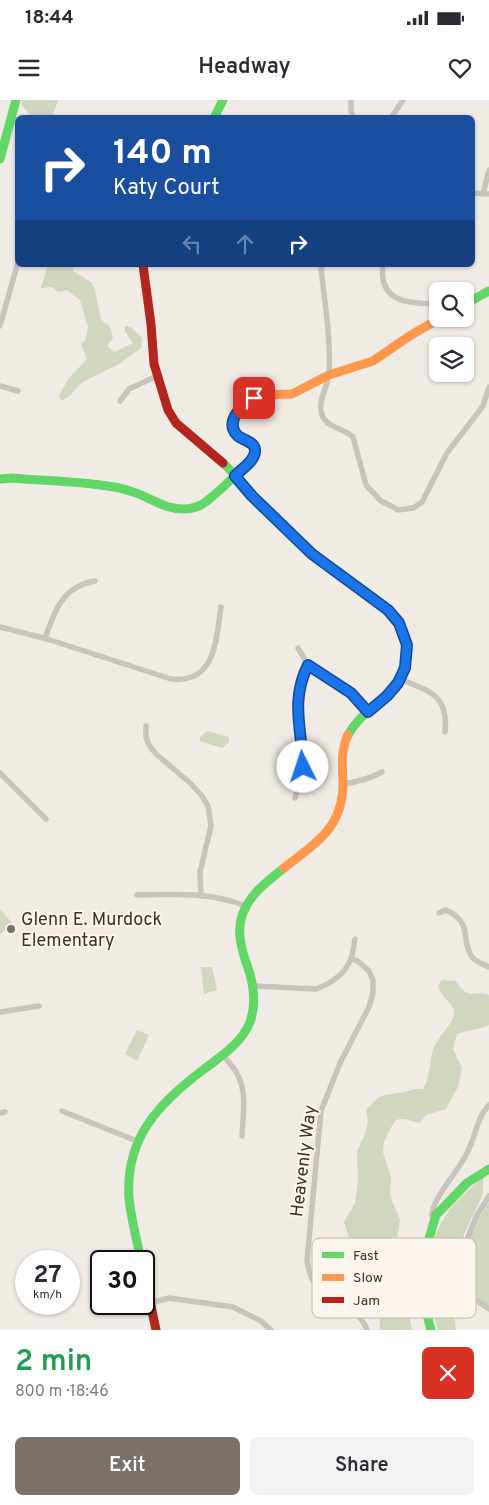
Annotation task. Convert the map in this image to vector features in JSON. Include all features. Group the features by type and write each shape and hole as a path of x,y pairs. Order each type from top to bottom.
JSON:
{"street":[{"path":"0,159 16,100"},
{"path":"216,115 223,100"},
{"path":"351,100 352,115"},
{"path":"393,115 403,100"},
{"path":"486,194 489,170"},
{"path":"0,326 17,267"},
{"path":"139,1250 129,1185 132,1155 137,1141 151,1117 169,1097 223,1055 241,1037 251,1021 255,996 254,986 239,939 240,920 245,906 254,892 327,832 338,813 342,799 342,759 346,739 355,723 387,696 400,679 406,662 407,645 402,628 388,610 312,554 252,496 235,476 176,423 168,410 154,364 143,267"},
{"path":"322,267 328,335 329,375 322,398 321,410 328,423 350,433 353,437 366,485 382,501 398,510 413,508 422,502 447,453 483,406 489,387"},
{"path":"383,267 383,283 392,297 429,303"},
{"path":"474,299 489,291"},
{"path":"0,479 12,478 115,487 142,496 171,510 188,509 202,504 235,476 255,453 252,444 236,434 232,428 235,416 248,401 258,396 292,394 329,375 372,361 429,325"},
{"path":"120,401 129,389 157,376"},
{"path":"0,386 18,391"},
{"path":"45,639 52,616 64,597 83,583 95,581"},
{"path":"0,627 45,639 171,679 186,678 199,673 211,659 214,652 221,607"},
{"path":"298,648 308,665 351,693 368,712"},
{"path":"295,798 303,767 297,708 298,694 308,665"},
{"path":"400,679 430,692 438,699 446,713 445,732"},
{"path":"146,726 146,737 152,750 189,782 202,796 208,806 212,826 200,872 201,896"},
{"path":"343,784 359,782 372,778 382,772"},
{"path":"0,773 46,819"},
{"path":"137,896 224,898 245,906"},
{"path":"439,912 446,910 456,916 463,924 472,957 477,962 489,967"},
{"path":"254,986 316,988 334,980 351,958 355,939"},
{"name":"Heavenly Way","path":"312,1279 306,1261 321,1111 340,1063 369,1007 373,993 374,984 369,971 351,958"},
{"path":"0,1012 39,1006"},
{"path":"223,1055 235,1070 242,1090 244,1103 242,1136"},
{"path":"434,1221 432,1217 436,1201 467,1155 482,1112 489,1105"},
{"path":"62,1111 137,1141"},
{"path":"429,1238 436,1214 467,1183 489,1168"},
{"path":"467,1238 473,1223 489,1196"},
{"path":"155,1302 169,1298 233,1307 262,1321 271,1330"},
{"path":"476,1300 489,1309"},
{"path":"153,1315 156,1330"},
{"name":"Heavenly Way","path":"361,1318 367,1330"}],"green space":[{"path":"22,100 58,101 53,115 30,115 21,104"},
{"path":"73,267 73,271 91,282 95,290 101,320 110,326 113,338 107,346 114,352 133,343 125,332 125,326 131,327 142,338 141,348 119,364 81,383 70,396 62,401 59,396 68,379 87,359 81,344 85,341 88,327 80,300 67,290 58,292 52,287 41,288 47,268"},
{"path":"207,731 229,737 229,742 222,748 200,741 200,737"},
{"path":"0,909 13,924 0,934"},
{"path":"201,967 212,967 217,990 204,994"},
{"path":"442,980 456,981 468,993 489,995 489,1025 457,1034 453,1049 462,1068 458,1087 446,1109 426,1115 420,1123 406,1119 396,1120 384,1142 383,1152 391,1177 390,1195 400,1220 397,1238 349,1238 344,1222 355,1203 358,1181 357,1151 365,1134 368,1121 366,1110 384,1095 423,1089 426,1084 435,1045 454,1015 452,1005 442,994 438,986"},
{"path":"137,1030 149,1035 137,1061 125,1054"},
{"path":"483,1177 483,1194 464,1238 435,1238 448,1212"},
{"path":"489,1202 489,1306 476,1296 476,1238 470,1238 474,1226"},
{"path":"380,1318 410,1318 412,1330 380,1330"},
{"path":"435,1318 455,1318 456,1330 438,1330"}],"traffic: fast":[{"path":"0,159 16,100"},
{"path":"216,115 223,100"},
{"path":"474,299 489,291"},
{"path":"0,479 12,478 110,486 140,494 172,508 194,508 213,496 239,471 255,452 253,445 235,432 233,421 238,411 257,398"},
{"path":"223,463 258,502 303,546 380,603 390,612 403,630 407,649 402,672 396,683 363,715 348,735"},
{"path":"139,1250 129,1198 129,1177 139,1140 148,1124 172,1095 230,1049 246,1030 252,1016 254,998 241,942 240,926 242,915 246,906 259,889 284,868"},
{"path":"429,1238 436,1215 467,1183 489,1169"},
{"path":"428,1318 431,1330"}],"traffic: slow":[{"path":"257,398 263,395 292,394 329,375 373,361 429,325"},
{"path":"284,868 326,832 339,810 343,781 342,758 348,735"}],"traffic: jam":[{"path":"143,267 154,364 168,410 176,423 223,463"},
{"path":"153,1315 156,1330"}],"place":[{"name":"Glenn E. Murdock Elementary","path":"11,929"}],"route":[{"path":"254,398 240,408 233,422 232,428 236,434 254,445 255,450 250,461 235,476 252,496 312,554 388,610 402,628 407,645 405,668 400,679 387,696 368,712 351,693 308,665 303,674 297,701 303,767"}]}
